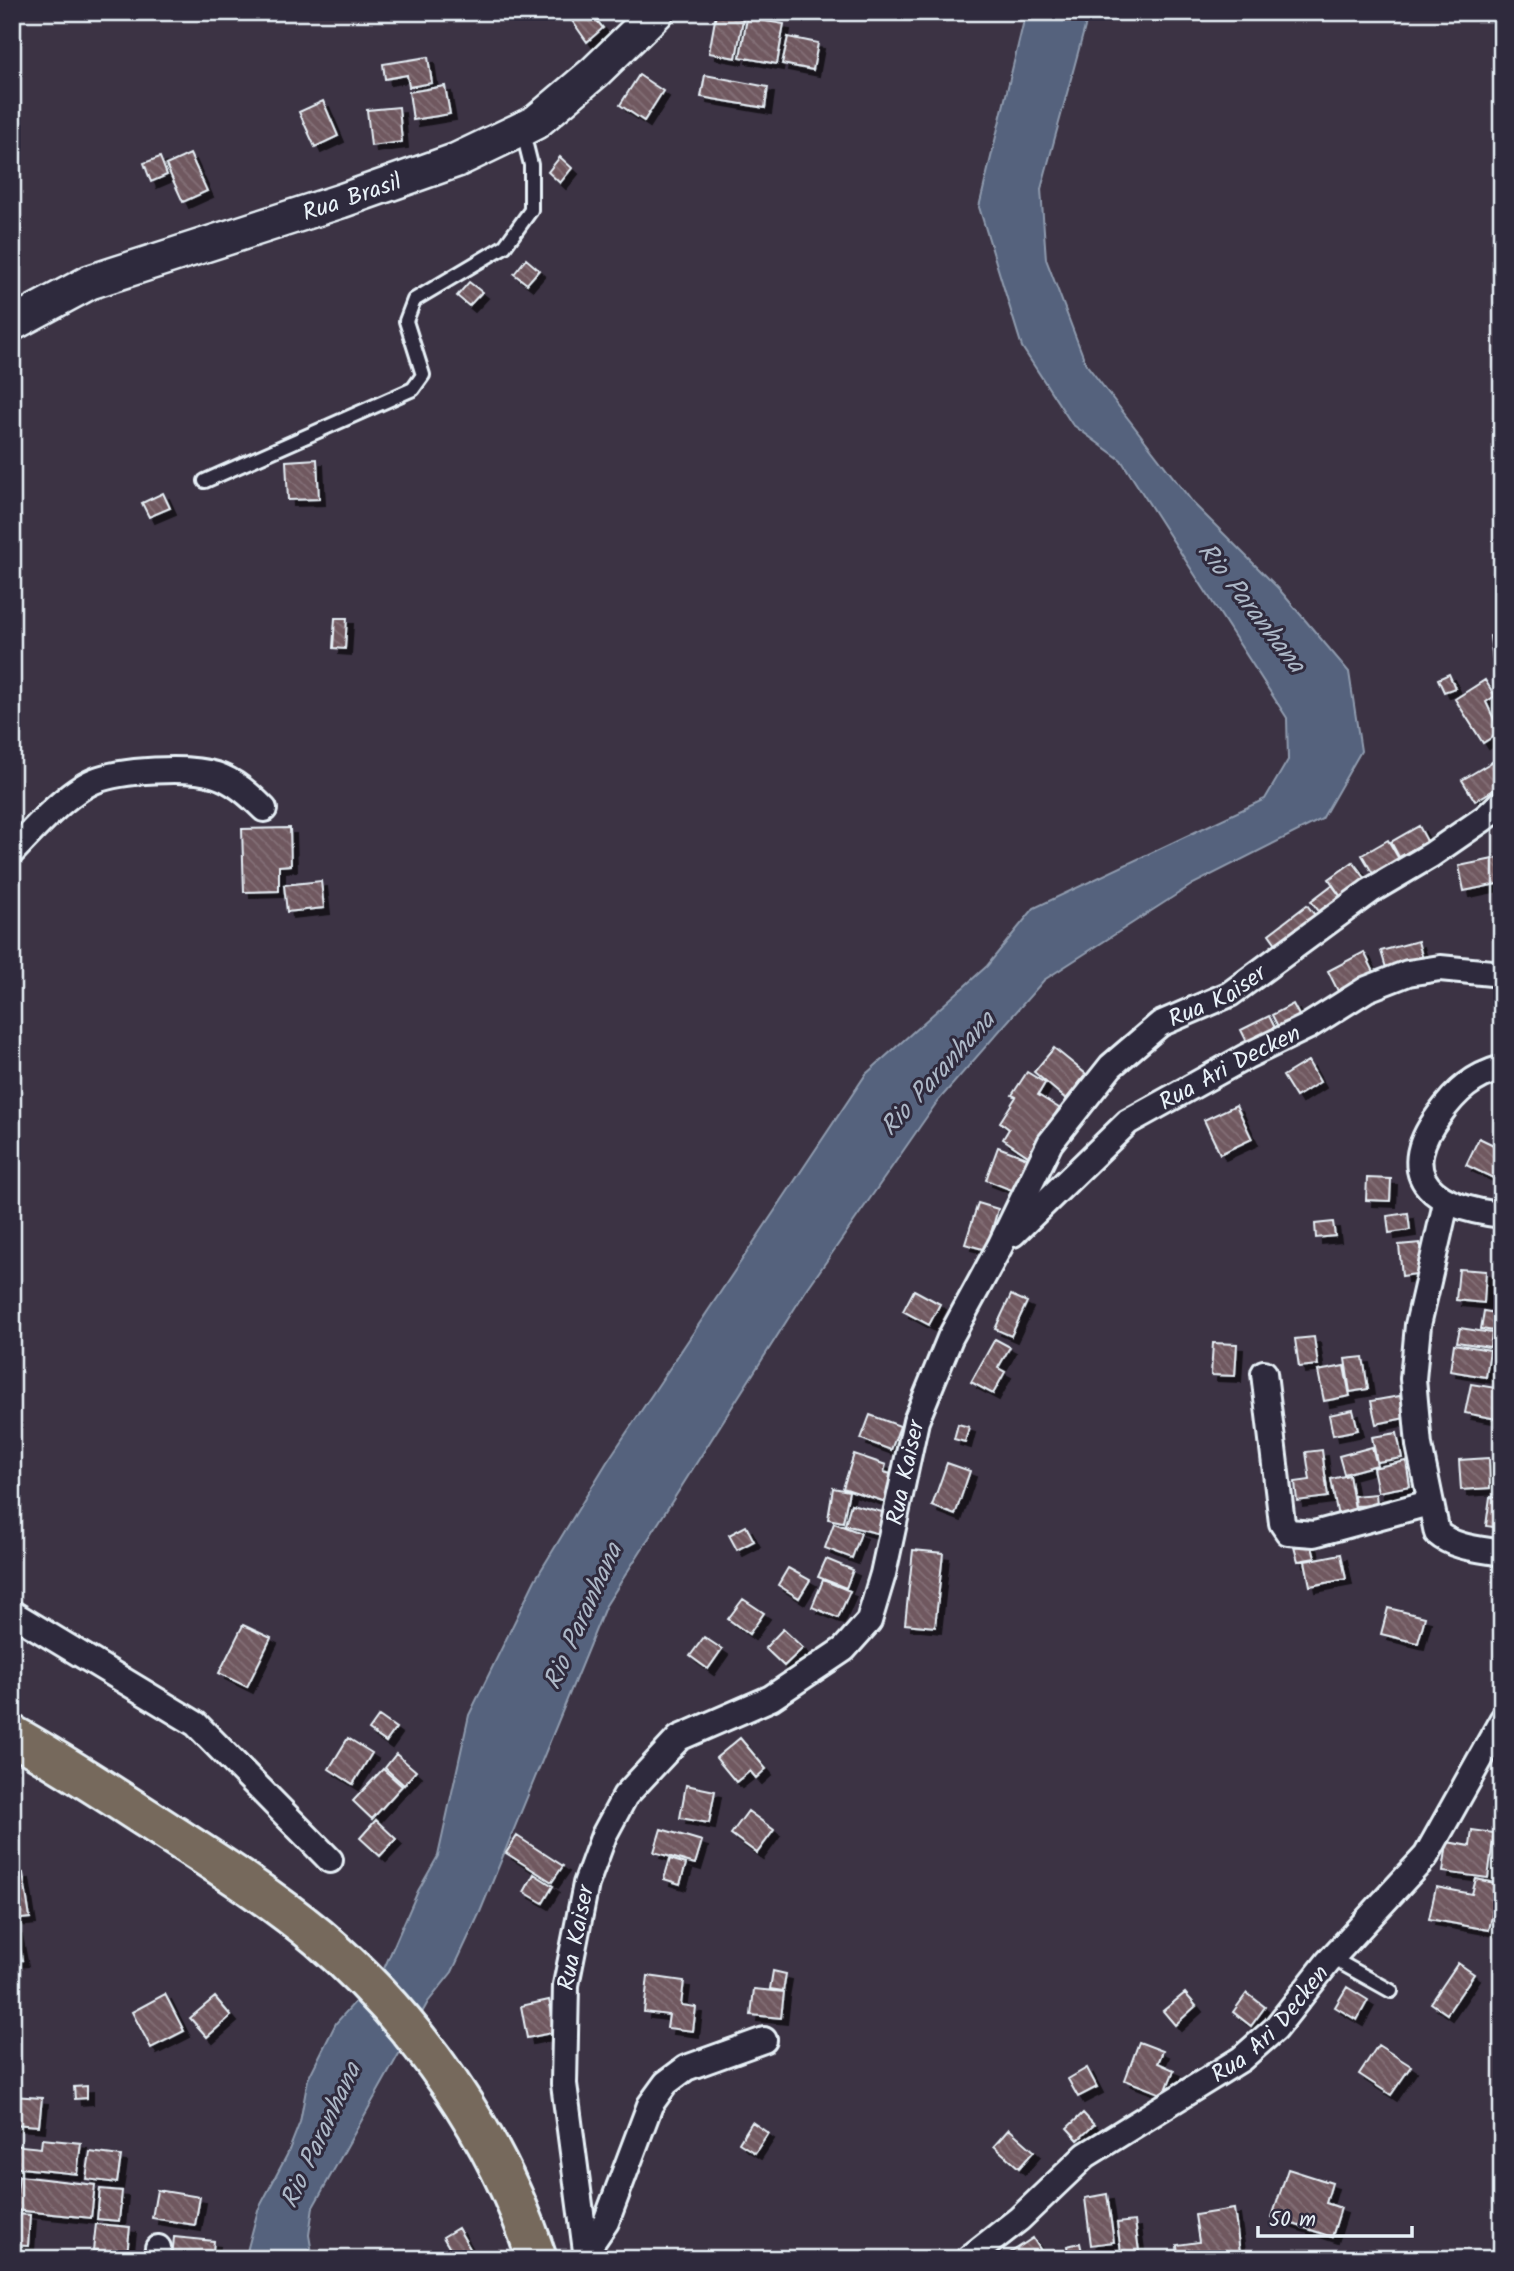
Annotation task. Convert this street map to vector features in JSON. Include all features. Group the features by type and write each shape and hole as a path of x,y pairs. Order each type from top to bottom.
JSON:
{"main road":[{"path":"12,1735 216,1863 317,1937 382,2000 445,2079 476,2124 508,2185 537,2259"}],"street":[{"name":"Rua Brasil","path":"12,324 90,282 341,201 457,160 522,129 536,122 595,72 657,12"},
{"path":"12,852 77,792 94,781 116,776 200,771 219,776 233,784 264,809"},
{"name":"Rua Kaiser","path":"585,2255 564,2084 566,1985 586,1884 604,1835 625,1796 679,1738 771,1698 844,1648 869,1621 883,1574 916,1421 950,1338 1000,1247 1050,1143 1111,1066 1160,1024 1230,994 1370,891 1431,855 1486,817 1502,802"},
{"name":"Rua Ari Decken","path":"1000,1247 1128,1122 1247,1056 1307,1027 1367,989 1408,972 1440,968 1502,974"},
{"path":"1502,1068 1481,1075 1464,1085 1427,1132 1420,1145 1418,1161 1421,1176 1447,1203 1463,1210 1502,1215"},
{"path":"1447,1203 1418,1325 1413,1379 1419,1445 1433,1524 1444,1539 1502,1553"},
{"path":"1265,1373 1282,1523 1288,1532 1314,1534 1429,1503"},
{"path":"12,1613 196,1724 330,1860"},
{"name":"Rua Ari Decken","path":"968,2259 1019,2219 1086,2155 1241,2059 1275,2029 1332,1958 1426,1856 1502,1720"},
{"path":"585,2255 606,2222 650,2105 666,2083 686,2068 764,2040"}],"lane":[{"path":"205,481 412,389 423,376 406,321 414,300 505,246 531,209 531,165 522,129"},
{"path":"1332,1958 1391,1992"}],"water":[{"name":"Rio Paranhana","path":"1026,12 1089,12 1041,189 1046,259 1086,364 1194,504 1278,588 1349,672 1361,751 1322,819 1193,884 1044,980 937,1102 805,1292 605,1607 480,1912 452,1972 428,2002 313,2207 309,2235 313,2259 245,2259 258,2210 287,2155 300,2122 308,2079 336,2023 383,1971 418,1891 438,1856 469,1715 535,1580 607,1462 866,1074 987,966 1034,908 1265,799 1288,760 1287,718 1121,460 1072,424 1022,347 979,207"}],"building":[{"path":"566,12 590,12 603,28 587,42"},
{"path":"716,14 743,19 736,58 709,53"},
{"path":"747,18 784,24 777,64 740,57"},
{"path":"788,37 818,43 813,70 782,64"},
{"path":"428,57 432,83 409,87 407,75 385,79 383,64"},
{"path":"639,75 663,91 644,121 620,105"},
{"path":"705,75 768,87 765,108 701,97"},
{"path":"445,86 450,114 413,120 409,92"},
{"path":"323,101 338,136 315,147 299,112"},
{"path":"399,107 402,142 371,146 367,110"},
{"path":"190,154 207,191 183,202 166,165"},
{"path":"160,157 167,175 151,182 144,163"},
{"path":"560,157 572,168 560,183 548,172"},
{"path":"526,259 539,270 527,284 514,274"},
{"path":"469,282 482,292 469,306 457,296"},
{"path":"317,459 319,499 288,500 286,461"},
{"path":"163,493 170,508 149,517 142,503"},
{"path":"335,618 347,618 345,649 333,648"},
{"path":"1502,634 1502,658 1493,660 1490,636"},
{"path":"1449,674 1455,688 1444,692 1438,679"},
{"path":"1485,680 1495,696 1486,702 1500,732 1483,743 1455,699"},
{"path":"1502,756 1502,785 1475,801 1462,780"},
{"path":"1419,826 1427,841 1399,857 1391,842"},
{"path":"290,828 291,865 279,866 279,891 244,892 242,829"},
{"path":"1388,840 1399,859 1373,874 1362,855"},
{"path":"1498,858 1502,883 1464,891 1459,866"},
{"path":"1353,862 1368,882 1343,900 1329,879"},
{"path":"321,881 324,908 287,912 284,885"},
{"path":"1332,885 1345,903 1325,919 1311,901"},
{"path":"1307,905 1318,919 1279,948 1269,934"},
{"path":"1418,941 1425,967 1389,978 1381,951"},
{"path":"1364,952 1374,972 1338,991 1328,971"},
{"path":"1293,1004 1303,1023 1282,1034 1272,1015"},
{"path":"1269,1016 1278,1034 1250,1048 1241,1030"},
{"path":"1054,1048 1086,1074 1066,1099 1034,1072"},
{"path":"1308,1061 1320,1082 1296,1097 1283,1076"},
{"path":"1027,1072 1045,1083 1038,1095 1059,1108 1028,1156 1003,1139 1009,1129 1000,1122 1016,1097 1012,1095"},
{"path":"1236,1105 1252,1139 1220,1154 1204,1120"},
{"path":"1479,1138 1502,1149 1502,1159 1493,1178 1466,1165"},
{"path":"998,1147 1027,1158 1014,1191 986,1180"},
{"path":"1367,1178 1391,1179 1390,1201 1366,1200"},
{"path":"978,1203 998,1209 986,1250 965,1244"},
{"path":"1408,1213 1410,1230 1389,1233 1387,1216"},
{"path":"1333,1222 1335,1236 1316,1238 1315,1224"},
{"path":"1420,1243 1423,1273 1402,1276 1399,1245"},
{"path":"1459,1269 1486,1271 1484,1303 1456,1300"},
{"path":"914,1290 940,1304 929,1325 903,1311"},
{"path":"1011,1295 1027,1302 1011,1336 995,1329"},
{"path":"1484,1311 1496,1313 1494,1331 1481,1329"},
{"path":"1460,1328 1492,1333 1490,1347 1457,1342"},
{"path":"1314,1337 1318,1365 1299,1367 1295,1339"},
{"path":"995,1339 1010,1347 998,1368 1005,1372 993,1394 971,1382"},
{"path":"1213,1343 1237,1344 1235,1376 1211,1375"},
{"path":"1454,1344 1490,1350 1486,1377 1450,1371"},
{"path":"1363,1357 1368,1389 1350,1392 1345,1359"},
{"path":"1344,1366 1350,1396 1324,1401 1318,1371"},
{"path":"1471,1384 1502,1389 1502,1420 1465,1413"},
{"path":"1400,1396 1405,1418 1376,1424 1371,1401"},
{"path":"1353,1410 1358,1430 1333,1435 1329,1415"},
{"path":"870,1415 900,1426 891,1450 861,1439"},
{"path":"958,1424 969,1427 965,1442 954,1439"},
{"path":"1397,1433 1402,1458 1377,1462 1372,1437"},
{"path":"1372,1447 1377,1465 1344,1474 1339,1456"},
{"path":"1322,1450 1328,1497 1297,1501 1295,1482 1310,1480 1306,1452"},
{"path":"854,1454 886,1465 884,1472 901,1477 892,1504 843,1488"},
{"path":"1489,1458 1490,1488 1461,1490 1459,1460"},
{"path":"1406,1461 1410,1486 1378,1492 1373,1468"},
{"path":"947,1463 970,1471 955,1515 932,1506"},
{"path":"1349,1475 1356,1514 1338,1517 1331,1479"},
{"path":"833,1488 849,1491 843,1522 828,1519"},
{"path":"1376,1494 1377,1505 1355,1506 1354,1496"},
{"path":"1490,1497 1502,1498 1502,1528 1486,1526"},
{"path":"851,1504 886,1513 880,1534 845,1525"},
{"path":"834,1523 861,1533 852,1558 825,1548"},
{"path":"746,1526 754,1541 737,1550 729,1535"},
{"path":"1311,1543 1315,1558 1298,1561 1294,1547"},
{"path":"913,1550 943,1553 935,1627 905,1624"},
{"path":"1341,1554 1346,1579 1310,1586 1305,1561"},
{"path":"826,1559 853,1570 846,1588 818,1577"},
{"path":"788,1568 810,1580 799,1598 778,1585"},
{"path":"823,1580 850,1591 838,1618 812,1607"},
{"path":"743,1599 764,1613 749,1634 728,1619"},
{"path":"1388,1608 1425,1617 1418,1643 1381,1634"},
{"path":"243,1625 271,1638 247,1687 219,1673"},
{"path":"783,1629 803,1648 784,1666 765,1648"},
{"path":"704,1637 722,1649 708,1669 690,1656"},
{"path":"379,1716 396,1728 386,1742 369,1730"},
{"path":"348,1738 372,1753 353,1784 329,1769"},
{"path":"740,1738 766,1769 756,1778 750,1771 736,1782 716,1758"},
{"path":"396,1754 416,1771 404,1785 385,1768"},
{"path":"383,1769 402,1786 372,1819 353,1801"},
{"path":"686,1785 715,1791 709,1823 680,1818"},
{"path":"748,1811 774,1830 757,1853 731,1834"},
{"path":"376,1820 396,1839 380,1856 360,1838"},
{"path":"661,1829 702,1841 695,1864 654,1852"},
{"path":"1472,1830 1494,1833 1488,1878 1443,1872 1447,1842 1470,1846"},
{"path":"517,1836 563,1866 552,1882 506,1853"},
{"path":"670,1859 686,1864 680,1884 664,1879"},
{"path":"23,1873 30,1918 12,1920 12,1875"},
{"path":"534,1874 553,1886 543,1903 524,1892"},
{"path":"1476,1879 1499,1884 1489,1930 1429,1919 1436,1887 1472,1894"},
{"path":"16,1929 22,1960 12,1961 12,1930"},
{"path":"1458,1963 1474,1974 1447,2014 1431,2003"},
{"path":"773,1971 786,1974 783,1991 770,1989"},
{"path":"648,1976 684,1981 681,2005 696,2007 693,2031 667,2028 669,2015 644,2012"},
{"path":"1347,1987 1368,2000 1357,2020 1335,2007"},
{"path":"754,1989 784,1992 781,2018 751,2015"},
{"path":"1185,1993 1196,2006 1175,2025 1163,2011"},
{"path":"1247,1993 1265,2007 1251,2026 1233,2012"},
{"path":"165,1994 184,2031 151,2048 132,2012"},
{"path":"215,1997 231,2016 207,2037 190,2018"},
{"path":"549,2000 556,2032 527,2038 521,2006"},
{"path":"1139,2042 1163,2051 1158,2063 1174,2070 1164,2095 1125,2080"},
{"path":"1378,2045 1411,2066 1391,2095 1359,2074"},
{"path":"1087,2068 1097,2087 1078,2097 1068,2079"},
{"path":"87,2086 87,2098 75,2099 74,2087"},
{"path":"12,2096 42,2098 39,2126 12,2124"},
{"path":"1083,2113 1094,2125 1078,2140 1067,2128"},
{"path":"752,2122 768,2133 755,2153 739,2143"},
{"path":"1009,2129 1034,2151 1019,2168 994,2146"},
{"path":"42,2139 81,2143 77,2174 12,2167 12,2145 41,2148"},
{"path":"90,2152 121,2156 117,2183 86,2179"},
{"path":"1288,2169 1332,2183 1326,2203 1341,2208 1332,2237 1272,2217"},
{"path":"19,2176 95,2185 91,2218 15,2210"},
{"path":"100,2189 122,2191 119,2221 97,2219"},
{"path":"157,2190 200,2197 195,2225 152,2218"},
{"path":"1107,2194 1114,2242 1091,2245 1085,2198"},
{"path":"1234,2209 1241,2259 1178,2259 1177,2245 1199,2242 1195,2215"},
{"path":"12,2214 30,2215 28,2246 12,2245"},
{"path":"1135,2221 1140,2259 1122,2259 1117,2223"},
{"path":"96,2224 130,2227 127,2254 93,2250"},
{"path":"458,2228 476,2259 456,2259 443,2237"},
{"path":"174,2237 214,2241 212,2259 172,2259"},
{"path":"1033,2238 1046,2259 1014,2259 1010,2253"},
{"path":"1080,2243 1083,2256 1069,2259 1067,2246"}]}
